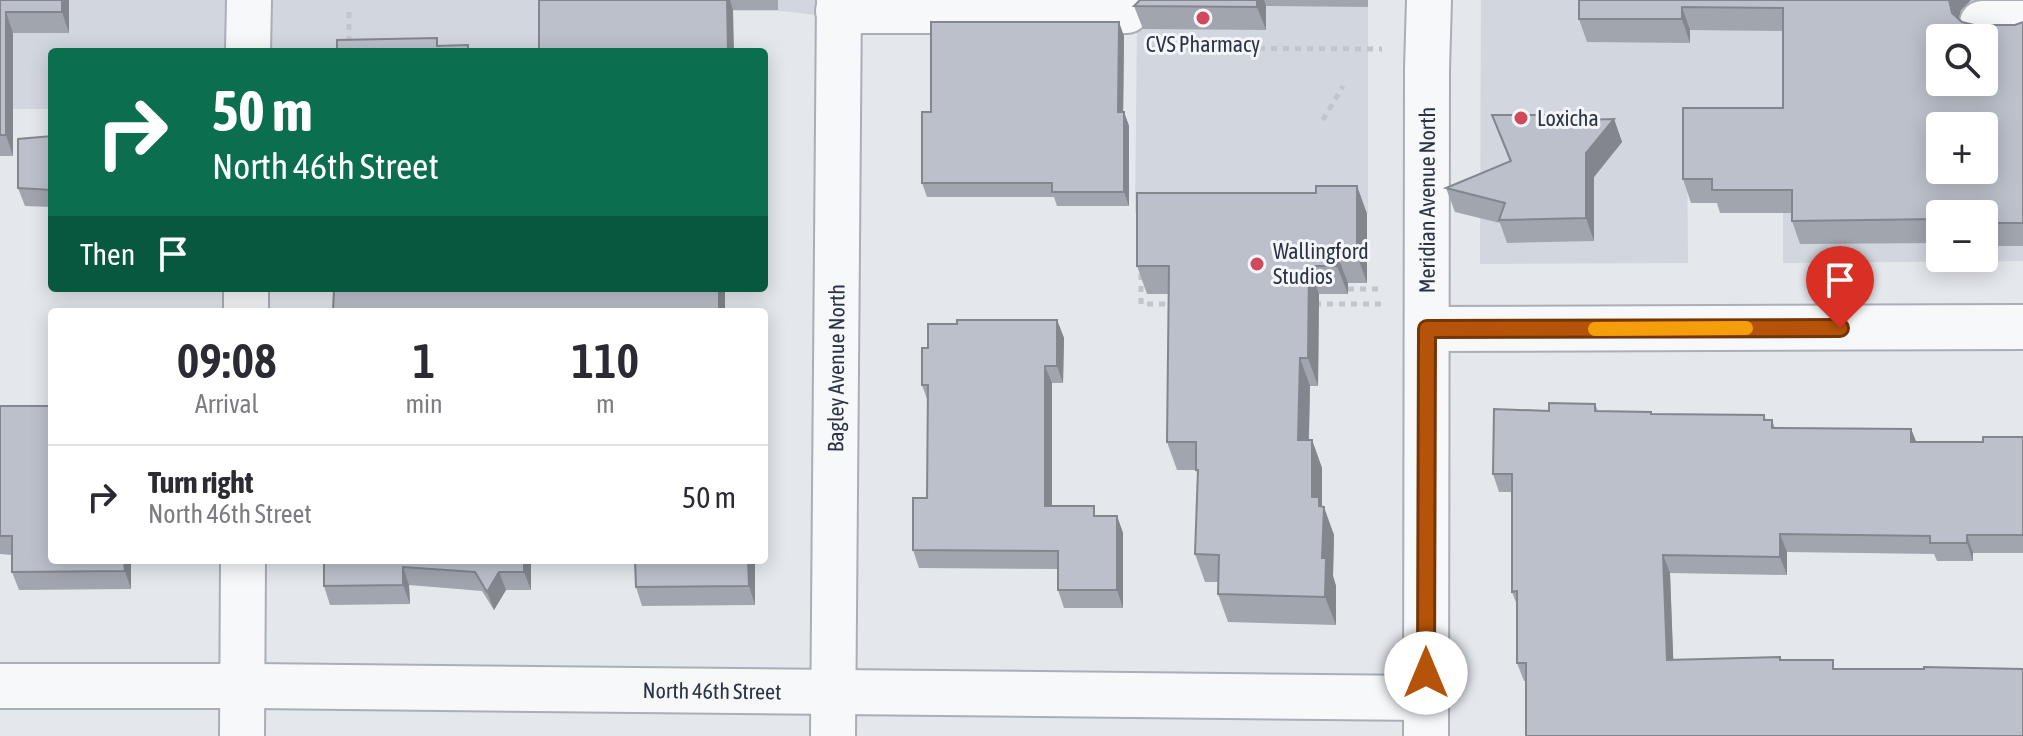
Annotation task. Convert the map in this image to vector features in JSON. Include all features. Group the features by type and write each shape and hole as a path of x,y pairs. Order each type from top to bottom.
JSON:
{"street":[{"path":"248,48 249,0"},
{"name":"Meridian Avenue North","path":"1426,717 1429,0"},
{"path":"838,5 1137,30"},
{"name":"Bagley Avenue North","path":"833,736 838,5"},
{"path":"1427,329 2023,327"},
{"path":"242,736 243,564"},
{"name":"North 46th Street","path":"0,686 833,692 1426,717"}],"path":[{"path":"349,12 349,46"},
{"path":"1137,30 1382,49"},
{"path":"1323,120 1343,86"},
{"path":"1141,265 1141,304 1173,304"},
{"path":"1348,289 1381,289"},
{"path":"1301,304 1381,304"}],"shaded area":[{"path":"0,0 1368,0 1368,213 1135,213 1137,28 891,24 782,11 618,11 617,48 48,48 48,109 0,109"},
{"path":"1481,0 2023,0 2023,261 1998,261 1998,200 1926,200 1926,262 1783,263 1783,130 1687,131 1688,263 1480,264"}],"building":[{"path":"0,0 62,0 62,12 6,12 6,135 0,135"},
{"path":"539,0 727,0 728,48 539,48"},
{"path":"1140,0 1257,0 1257,7 1134,6"},
{"path":"1579,0 1949,0 1952,13 1962,22 1970,24 1926,24 1926,96 1998,96 1998,25 2023,22 2023,223 1998,223 1998,200 1926,200 1926,219 1792,221 1792,190 1712,190 1712,179 1683,179 1683,108 1783,108 1783,8 1682,7 1682,19 1579,19"},
{"path":"931,22 1119,22 1118,112 1124,112 1124,192 1052,192 1052,183 922,183 922,112 931,112"},
{"path":"437,38 437,46 468,45 468,48 337,48 337,40"},
{"path":"1492,115 1579,115 1578,120 1614,119 1586,153 1586,218 1499,220 1505,203 1446,188 1511,161"},
{"path":"48,136 48,190 18,188 18,139"},
{"path":"1316,186 1357,186 1357,255 1337,255 1337,266 1309,266 1308,358 1300,358 1298,440 1312,440 1312,497 1319,497 1319,506 1324,507 1322,558 1326,558 1325,597 1218,594 1219,555 1195,554 1196,442 1167,442 1169,266 1137,266 1137,193 1316,193"},
{"path":"334,292 719,292 719,308 333,308"},
{"path":"957,320 1057,320 1057,366 1045,366 1045,506 1094,506 1094,516 1117,516 1117,590 1058,590 1058,551 913,550 913,498 927,498 928,385 922,385 922,348 928,348 928,324 957,324"},
{"path":"1549,403 1595,404 1595,411 1764,415 1764,420 1772,420 1772,428 1911,429 1911,442 1983,442 1983,437 2023,437 2023,535 1967,535 1967,543 1930,543 1930,536 1780,534 1780,557 1663,555 1667,660 1780,657 1780,660 1833,660 1833,669 2023,669 2023,736 1526,736 1526,663 1517,663 1517,591 1512,592 1512,474 1493,474 1494,409 1549,411"},
{"path":"0,406 48,406 48,564 124,564 125,571 12,572 12,536 0,536"},
{"path":"324,564 524,564 524,572 499,572 487,592 475,572 403,567 403,585 324,586"},
{"path":"635,564 748,564 749,586 636,587"}],"slow traffic":[{"path":"1595,329 1746,328"}],"place":[{"name":"CVS Pharmacy","path":"1203,18"},
{"name":"Loxicha","path":"1521,118"},
{"name":"Wallingford Studios","path":"1257,264"}],"route":[{"path":"1426,673 1427,329 1840,328"}]}
